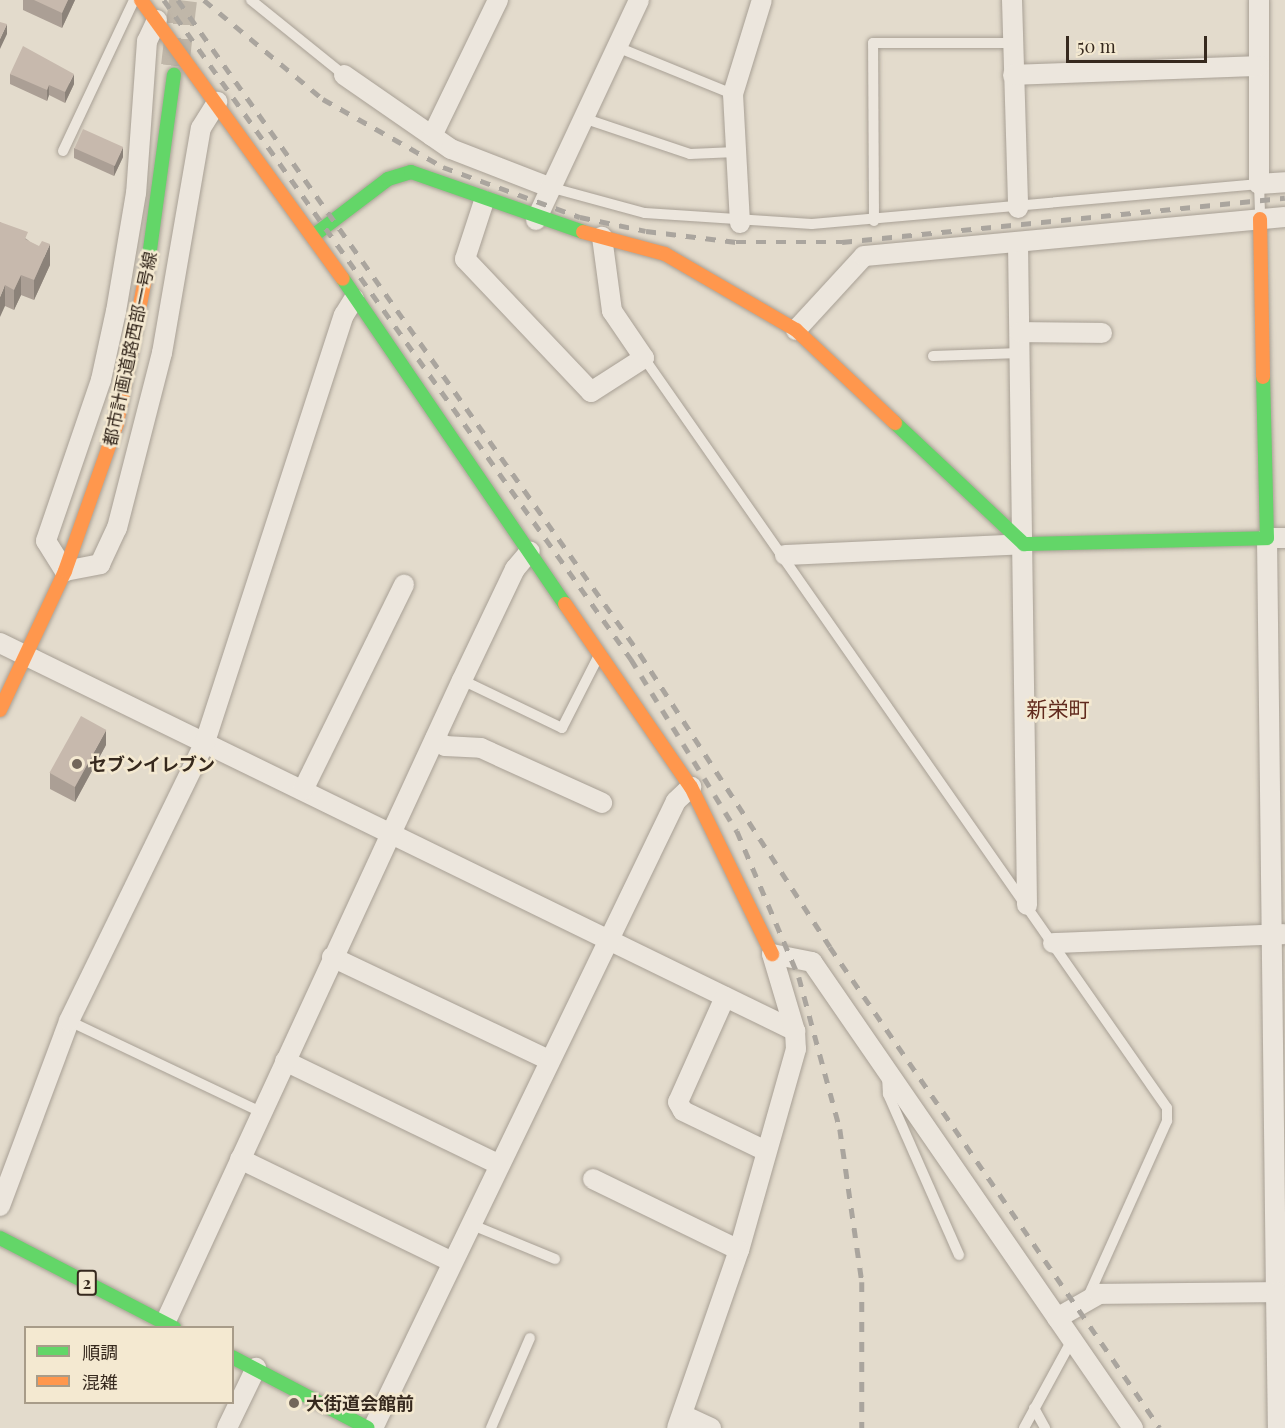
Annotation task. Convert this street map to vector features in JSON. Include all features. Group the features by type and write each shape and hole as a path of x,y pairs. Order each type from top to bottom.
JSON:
{"street":[{"path":"141,0 313,236 354,299 600,652 691,787 772,954 795,1031 796,1048 739,1250 680,1422 711,1428"},
{"path":"536,220 549,187 639,0"},
{"path":"740,223 733,94 762,0"},
{"path":"1012,0 1018,208"},
{"path":"1259,0 1259,184 1285,182"},
{"path":"432,136 495,1"},
{"path":"157,20 147,41 136,193 116,311 101,380 46,541 65,571 100,564 117,528 162,353 201,128 217,102"},
{"path":"1013,75 1259,66"},
{"name":"都市計画道路西部一号線","path":"0,710 65,571 109,450 135,346 174,75"},
{"path":"344,75 451,149 549,187"},
{"path":"313,236 400,173 411,172 536,220 665,254 796,330 1024,544"},
{"path":"484,201 465,259 584,391 599,391 644,358 612,311 602,237"},
{"path":"796,330 864,256 1285,217"},
{"path":"1260,219 1276,538 1280,1292 1278,1428"},
{"path":"1018,243 1024,544 1027,905"},
{"path":"0,1206 69,1021 205,742 354,299"},
{"path":"1020,332 1102,333"},
{"path":"785,555 1024,544 1276,538"},
{"path":"170,1325 240,1159 332,957 515,569 530,551"},
{"path":"303,790 404,585"},
{"path":"0,643 795,1031"},
{"path":"435,739 445,746 481,748 602,803"},
{"path":"234,1358 366,1427 452,1263 676,801 691,787"},
{"path":"1053,943 1278,935"},
{"path":"772,954 812,962 1133,1428"},
{"path":"332,957 549,1060"},
{"path":"725,997 678,1102 683,1111 766,1151"},
{"path":"285,1061 498,1164"},
{"path":"240,1159 452,1263"},
{"path":"592,1179 739,1250"},
{"name":"2","path":"0,1238 170,1325"},
{"path":"1057,1318 1088,1297 1280,1292"},
{"path":"227,1428 256,1368"}],"lane":[{"path":"63,151 134,0"},
{"path":"251,0 344,75"},
{"path":"874,221 873,43 1012,43"},
{"path":"617,47 733,94"},
{"path":"583,118 690,154 736,152"},
{"path":"549,187 645,213 740,223 874,221 1259,184 1260,219"},
{"path":"933,356 1020,353"},
{"path":"644,358 785,555 1169,1113 1088,1297"},
{"path":"462,680 562,728 600,652"},
{"path":"69,1021 261,1112"},
{"path":"886,1069 888,1094 959,1255"},
{"path":"470,1224 555,1259"},
{"path":"491,1428 530,1338"},
{"path":"1024,1428 1072,1340"},
{"path":"1034,1408 1045,1428"}],"building":[{"path":"34,0 68,0 62,13"},
{"path":"0,22 7,24 0,39"},
{"path":"23,46 74,74 65,92 49,85 47,90 10,74"},
{"path":"83,129 123,147 115,166 74,148"},
{"path":"0,222 28,232 25,239 39,246 42,241 50,244 34,280 21,275 14,290 5,285 0,297"},
{"path":"81,716 106,730 75,787 49,773"}],"tunnel":[{"path":"175,66 183,0"}],"railway":[{"path":"164,0 631,659 737,831 799,977 840,1129 862,1282 862,1428"},
{"path":"178,0 640,654 830,947 1160,1428"},
{"path":"204,0 323,99 443,167 580,217 646,231 736,242 842,242 1285,198"}],"traffic: fast":[{"path":"148,264 174,75"},
{"path":"313,236 388,179 411,172 583,232"},
{"path":"343,279 565,604"},
{"path":"895,423 1024,544 1267,538 1263,377"},
{"path":"0,1238 170,1326"},
{"path":"234,1358 368,1428"}],"traffic: slow":[{"path":"141,0 343,279"},
{"path":"1260,219 1263,377"},
{"path":"583,232 665,254 796,330 895,423"},
{"path":"0,710 65,571 117,423 148,264"},
{"path":"565,604 691,787 772,954"}],"place":[{"name":"セブンイレブン","path":"77,764"},
{"name":"大街道会館前","path":"294,1403"}],"district":[{"name":"新栄町","path":"1058,708"}]}
